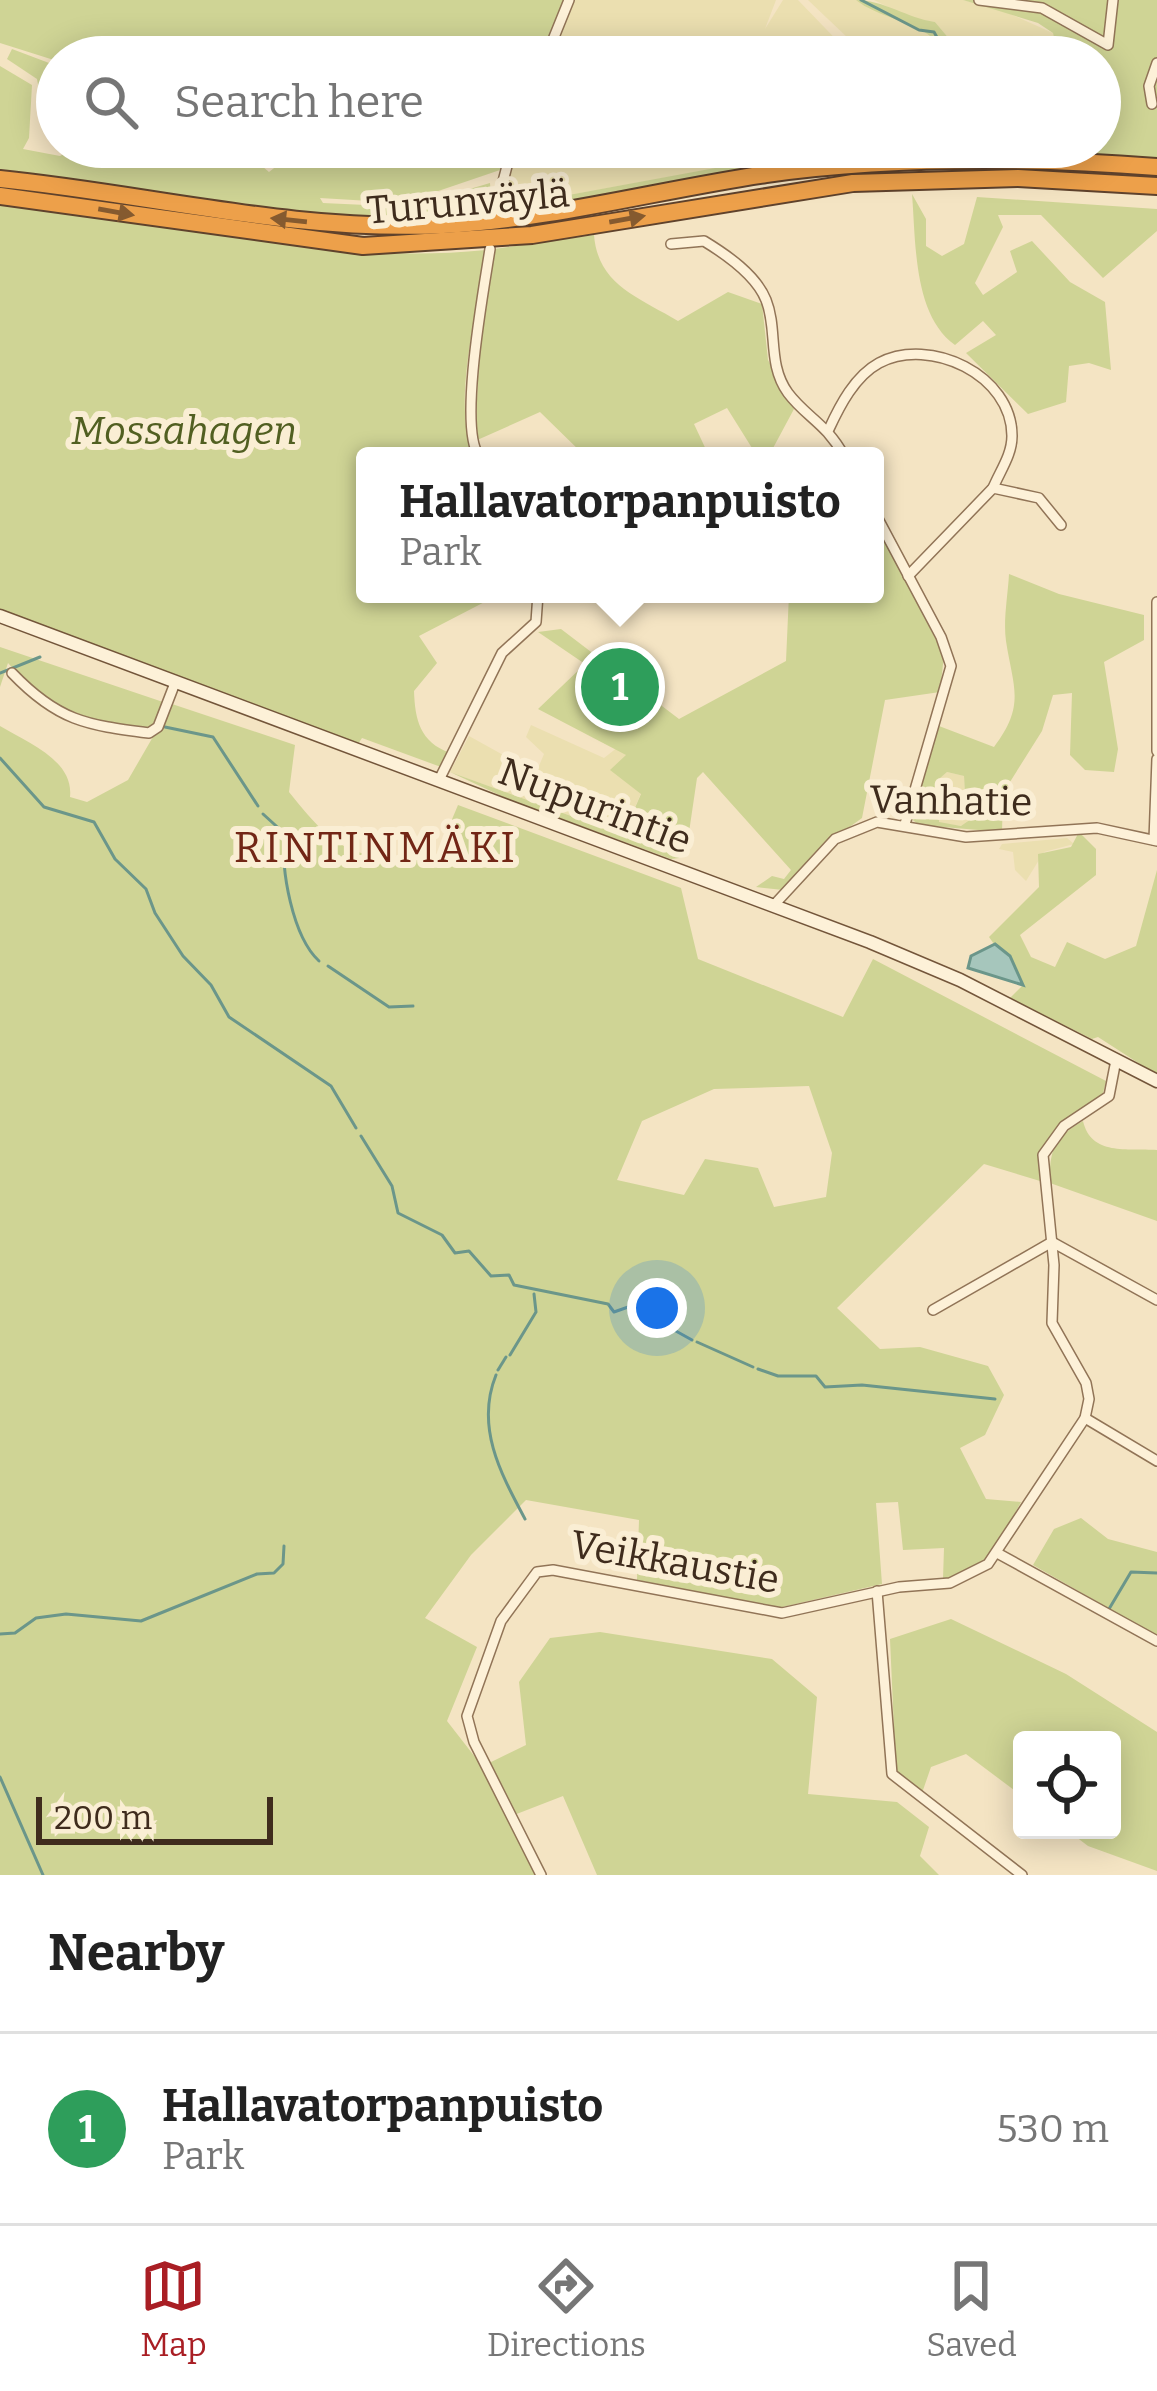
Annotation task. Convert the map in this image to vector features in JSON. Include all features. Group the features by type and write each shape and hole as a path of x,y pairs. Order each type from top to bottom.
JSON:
{"highway":[{"name":"Turunväylä","path":"1121,164 1157,166"},
{"name":"Turunväylä","path":"0,179 251,217 360,226 524,217 828,168"},
{"name":"Turunväylä","path":"0,196 363,246 532,235 853,183 999,178 1157,186"}],"main road":[{"name":"Nupurintie","path":"0,616 774,905 960,980 1157,1081"}],"street":[{"path":"554,36 568,0"},
{"path":"979,0 1042,8 1092,36"},
{"path":"1109,36 1113,0"},
{"path":"1152,104 1149,86 1157,63"},
{"path":"495,212 507,168"},
{"path":"671,244 704,241 759,287 767,301 772,356 789,395 829,429 839,447"},
{"path":"474,447 472,401 490,249"},
{"path":"829,429 845,398 881,362 905,356 951,358 979,376 1011,425 1009,456 993,488 908,576"},
{"path":"993,488 1039,498 1061,524"},
{"path":"884,530 951,666 905,824"},
{"path":"1155,840 1157,602"},
{"path":"439,780 502,653 536,622 537,603"},
{"path":"12,673 33,695 75,723 149,733 158,727 175,683"},
{"name":"Vanhatie","path":"774,905 836,838 865,824 905,824 966,837 1097,827 1155,840"},
{"path":"1116,1060 1109,1096 1064,1126 1046,1148 1052,1322 1088,1390 1085,1418 1019,1513 999,1554 1157,1641"},
{"path":"1052,1242 1157,1300"},
{"path":"933,1310 1052,1242"},
{"path":"1085,1418 1157,1461"},
{"name":"Veikkaustie","path":"541,1875 474,1742 467,1716 491,1643 528,1580 553,1570 782,1613 965,1579 999,1554"},
{"path":"877,1592 892,1774 1022,1875"}],"shaded area":[{"path":"572,0 776,0 765,29 783,0 798,0 833,36 558,36"},
{"path":"808,0 856,0 932,36 846,36"},
{"path":"874,0 963,0 1006,12 1055,36 947,36 935,22 912,19"},
{"path":"510,168 719,168 536,201 501,202"},
{"path":"531,725 604,758 618,747 627,756 611,770 641,793 623,835 450,772 469,736 536,773 544,754 526,737"},
{"path":"947,772 964,776 965,793 974,804 972,821 962,826 939,823 939,779"},
{"path":"1067,838 1074,844 1044,852 1026,881 1015,870 1013,852 999,849 1002,844"}],"green space":[{"path":"0,0 566,0 552,36 36,36 36,54 0,43"},
{"path":"856,0 935,22 947,36 930,36"},
{"path":"963,0 1157,0 1157,161 1121,159 1121,36 1054,36 1038,23"},
{"path":"12,49 36,58 36,78 7,59"},
{"path":"0,66 32,85 29,138 23,149 36,151 36,168 264,168 269,172 274,168 501,168 403,203 320,198 323,203 409,207 490,183 492,214 383,220 277,211 0,169"},
{"path":"716,168 759,168 499,213 501,202 536,201"},
{"path":"912,194 926,219 926,246 942,256 964,244 977,197 1157,209 1157,231 1103,278 1041,215 998,215 1003,227 975,283 983,295 1017,272 1010,251 1032,241 1070,282 1105,302 1111,370 1089,363 1069,366 1066,402 1028,414 966,353 996,335 983,321 955,345 931,316 919,276"},
{"name":"Mossahagen","path":"0,203 303,247 424,253 486,250 465,384 472,447 356,447 356,603 483,603 419,636 437,663 414,691 416,711 426,736 450,753 441,767 362,738 358,744 0,611"},
{"path":"594,235 597,252 612,278 678,321 728,292 762,304 768,360 794,409 774,447 751,447 727,408 694,424 705,447 576,447 540,412 475,441 480,339 494,249"},
{"path":"884,540 944,655 940,692 885,700 862,818 815,852 783,890 756,887 772,876 784,879 791,870 703,772 697,778 688,839 679,858 671,859 510,800 450,772 623,835 641,794 610,770 626,755 538,709 585,664 538,632 561,629 679,719 786,661 789,603 884,603"},
{"path":"1009,574 1059,594 1144,615 1144,640 1104,662 1118,749 1114,772 1085,770 1070,755 1072,693 1053,695 1042,731 1003,793 1002,832 919,825 909,817 939,726 994,747 1010,719 1015,696 1005,633","holes":["947,772 964,776 974,817 961,826 939,822 939,779"]},
{"path":"0,647 163,702 151,728 71,714 42,696 8,663 0,687"},
{"path":"172,704 295,745 289,792 323,830 352,850 435,860 458,805 681,888 698,959 843,1017 873,959 1106,1081 1102,1097 1048,1140 1040,1181 984,1164 837,1308 880,1349 920,1347 988,1366 1004,1395 985,1435 960,1448 986,1499 1021,1502 1000,1541 972,1570 943,1579 944,1548 903,1550 898,1502 876,1503 882,1584 778,1608 637,1580 639,1520 526,1500 471,1555 425,1618 477,1647 447,1721 482,1766 538,1875 0,1875 0,726 57,763 65,773 70,797 87,802 128,780","holes":["809,1086 832,1153 826,1197 774,1207 758,1168 705,1159 684,1195 617,1180 642,1121 714,1089"]},
{"path":"1079,832 1096,849 1096,875 1020,935 1031,957 1055,967 1067,942 1105,959 1136,946 1157,870 1157,1075 1098,1037 1092,1039 1010,998 1023,985 989,937 1039,887 1038,854 1071,847"},
{"path":"1083,1121 1087,1132 1102,1145 1157,1150 1157,1221 1050,1183 1055,1146"},
{"path":"1081,1518 1108,1539 1157,1552 1157,1636 1033,1565 1054,1529"},
{"path":"951,1619 1066,1674 1157,1732 1157,1871 1079,1839 1121,1839 1121,1731 1013,1731 1013,1789 966,1754 931,1767 922,1793 896,1774 890,1639"},
{"path":"600,1632 772,1659 817,1697 808,1794 897,1802 929,1827 920,1856 939,1875 597,1875 563,1796 514,1815 487,1764 526,1745 519,1682 550,1638"}],"water":[{"path":"995,944 1010,956 1023,985 968,968 971,956"}],"waterway":[{"path":"861,0 936,36"},
{"path":"0,673 40,657"},
{"path":"165,727 213,737 258,806"},
{"path":"0,758 44,807 94,822 115,859 146,889 155,913 183,956 211,985 229,1017 331,1086 356,1128"},
{"path":"263,814 285,834 290,902 302,936 319,961"},
{"path":"328,966 389,1007 413,1006"},
{"path":"361,1136 392,1186 398,1213 442,1235 455,1253 469,1251 491,1276 509,1275 514,1285 608,1304 614,1312 631,1306 692,1340"},
{"path":"510,1355 536,1312 534,1294"},
{"path":"697,1342 753,1367"},
{"path":"498,1370 506,1357"},
{"path":"758,1369 778,1376 816,1376 825,1387 862,1385 995,1399"},
{"path":"496,1375 490,1394 490,1432 500,1467 525,1519"},
{"path":"0,1634 15,1633 36,1618 66,1614 141,1621 257,1574 274,1573 283,1564 284,1546"},
{"path":"1109,1609 1131,1572 1157,1573"},
{"path":"0,1777 43,1875"}],"place":[{"name":"Hallavatorpanpuisto","path":"620,687"}],"district":[{"name":"RINTINMÄKI","path":"376,848"}]}
